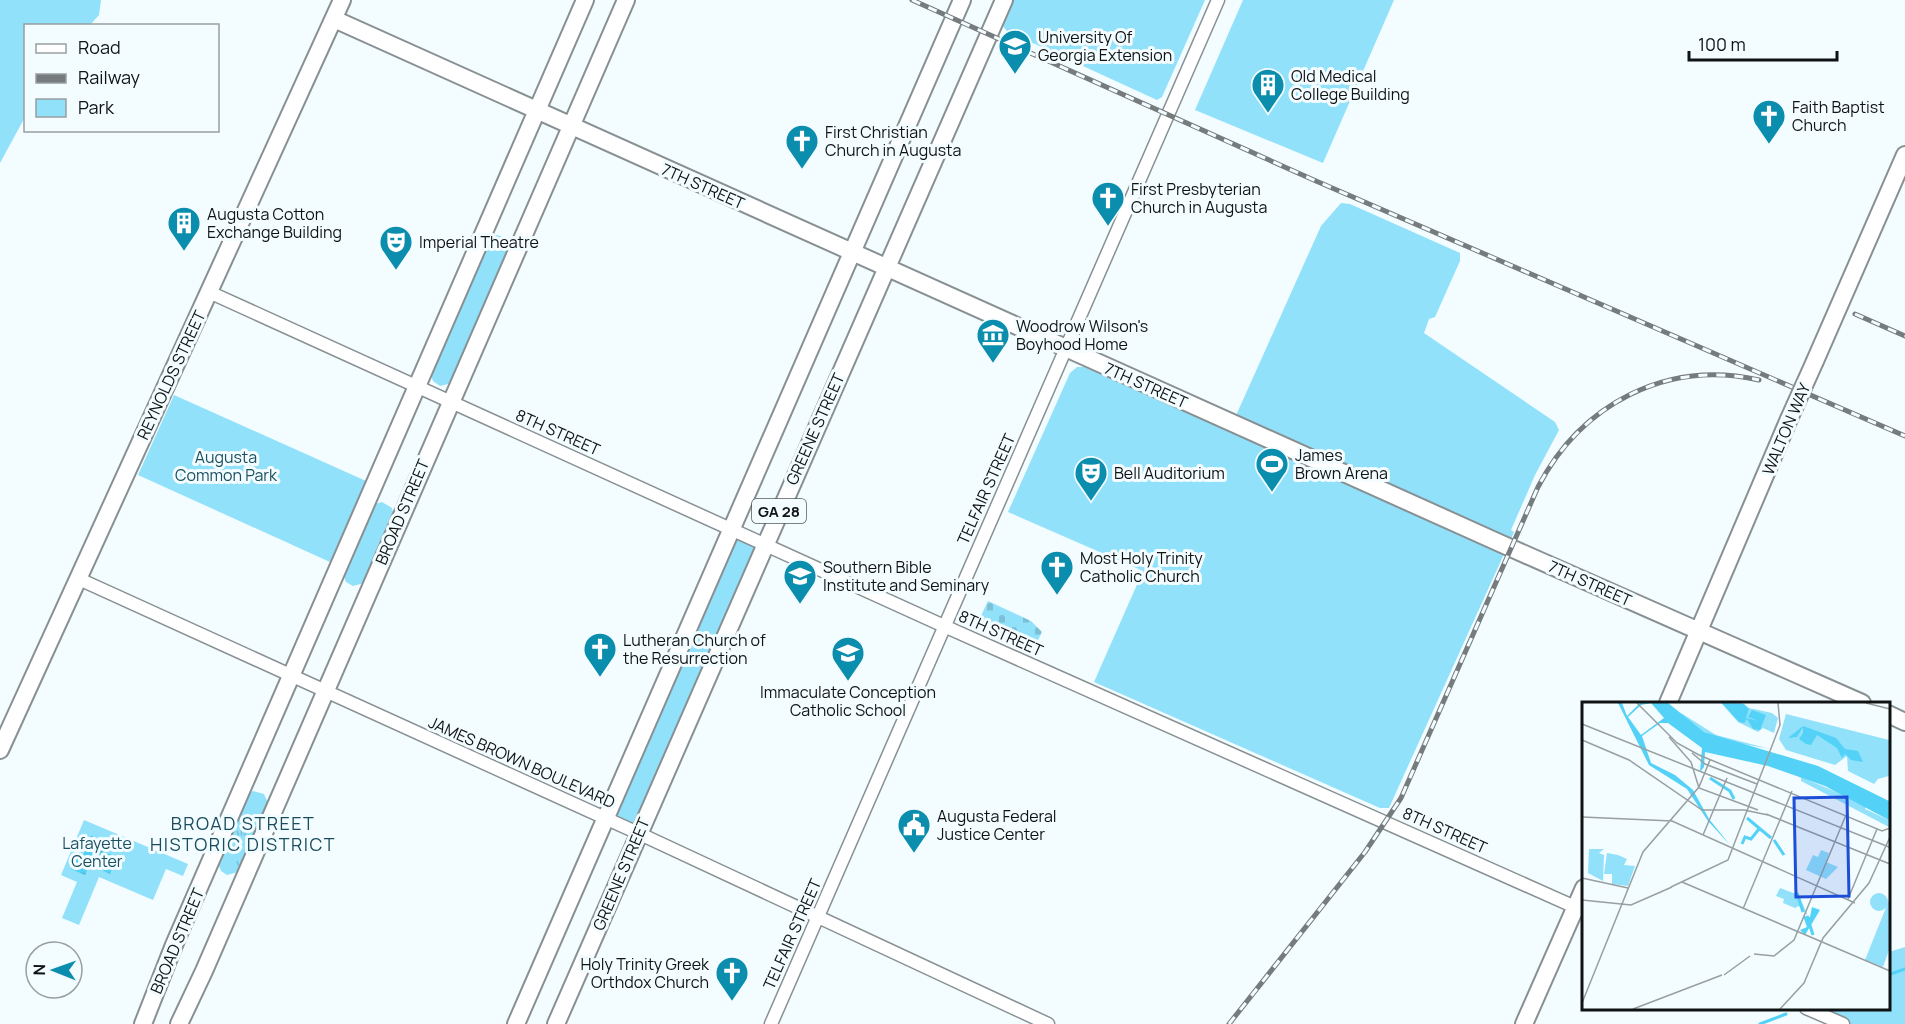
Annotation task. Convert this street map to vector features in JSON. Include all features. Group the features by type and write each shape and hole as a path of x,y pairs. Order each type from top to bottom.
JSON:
{"main road":[{"name":"REYNOLDS STREET","path":"0,750 342,0"},
{"name":"BROAD STREET","path":"142,1024 585,0"},
{"name":"BROAD STREET","path":"179,1024 626,0"},
{"name":"GA 28","path":"516,1024 962,0"},
{"name":"GREENE STREET","path":"556,1024 1004,0"},
{"name":"7TH STREET","path":"334,19 1065,349 1860,702"},
{"name":"WALTON WAY","path":"1668,702 1905,155"},
{"path":"1890,715 1905,722"},
{"path":"1524,1024 1580,909"}],"street":[{"name":"TELFAIR STREET","path":"771,1024 1218,0"},
{"name":"8TH STREET","path":"209,292 944,626 1580,909"},
{"name":"JAMES BROWN BOULEVARD","path":"79,579 606,818 1048,1024"},
{"path":"1808,1009 1843,1024"}],"green space":[{"path":"0,0 101,0 99,15 91,24 24,24 24,119 0,163"},
{"path":"1013,0 1205,0 1162,97 1157,100 1007,31 1002,25"},
{"path":"1243,0 1394,0 1323,163 1195,110"},
{"name":"James Brown Arena","path":"1341,203 1350,204 1460,253 1460,261 1435,317 1429,319 1424,333 1555,422 1559,430 1535,475 1511,530 1514,532 1389,808 1380,808 1094,682 1143,571 1008,512 1070,373 1077,367 1084,367 1229,431 1321,226"},
{"path":"497,235 505,238 510,250 452,383 440,386 433,381 430,373 489,238"},
{"name":"Augusta Common Park","path":"174,395 366,481 330,562 138,475"},
{"path":"382,502 392,508 394,516 364,583 353,586 346,582 343,574 375,504"},
{"path":"732,529 765,544 638,833 606,818"},
{"path":"988,601 1031,621 1042,632 1035,646 979,620"},
{"path":"253,791 264,794 269,805 238,872 227,875 221,871 218,863 246,795"},
{"name":"Lafayette Center","path":"84,820 188,864 183,876 166,869 153,900 99,877 79,925 62,918 77,882 61,875"},
{"path":"1905,947 1905,1024 1847,1024 1848,1019 1824,1009 1890,1009 1890,952"}],"shaded area":[{"path":"91,836 96,838 93,847 117,857 110,874 103,871 107,862 93,856 85,875 71,869 75,858 81,860"}],"waterway":[{"path":"1890,974 1905,969"},
{"path":"1760,1024 1786,1014"}],"railway":[{"path":"912,0 1316,181 1905,436"},
{"path":"1855,314 1905,336"},
{"path":"1229,1024 1365,852 1401,798 1538,487 1556,458 1578,432 1603,411 1630,394 1660,383 1692,376 1725,375 1759,380"}],"place":[{"name":"University Of Georgia Extension","path":"1015,75"},
{"name":"Old Medical College Building","path":"1268,114"},
{"name":"Faith Baptist Church","path":"1769,145"},
{"name":"First Christian Church in Augusta","path":"802,170"},
{"name":"First Presbyterian Church in Augusta","path":"1108,227"},
{"name":"Augusta Cotton Exchange Building","path":"184,252"},
{"name":"Imperial Theatre","path":"396,271"},
{"name":"Woodrow Wilson's Boyhood Home","path":"993,364"},
{"name":"James Brown Arena","path":"1272,493"},
{"name":"Bell Auditorium","path":"1091,502"},
{"name":"Most Holy Trinity Catholic Church","path":"1057,596"},
{"name":"Southern Bible Institute and Seminary","path":"800,605"},
{"name":"Lutheran Church of the Resurrection","path":"600,678"},
{"name":"Immaculate Conception Catholic School","path":"848,682"},
{"name":"Augusta Federal Justice Center","path":"914,854"},
{"name":"Holy Trinity Greek Orthdox Church","path":"732,1002"}],"district":[{"name":"BROAD STREET HISTORIC DISTRICT","path":"243,833"}]}
